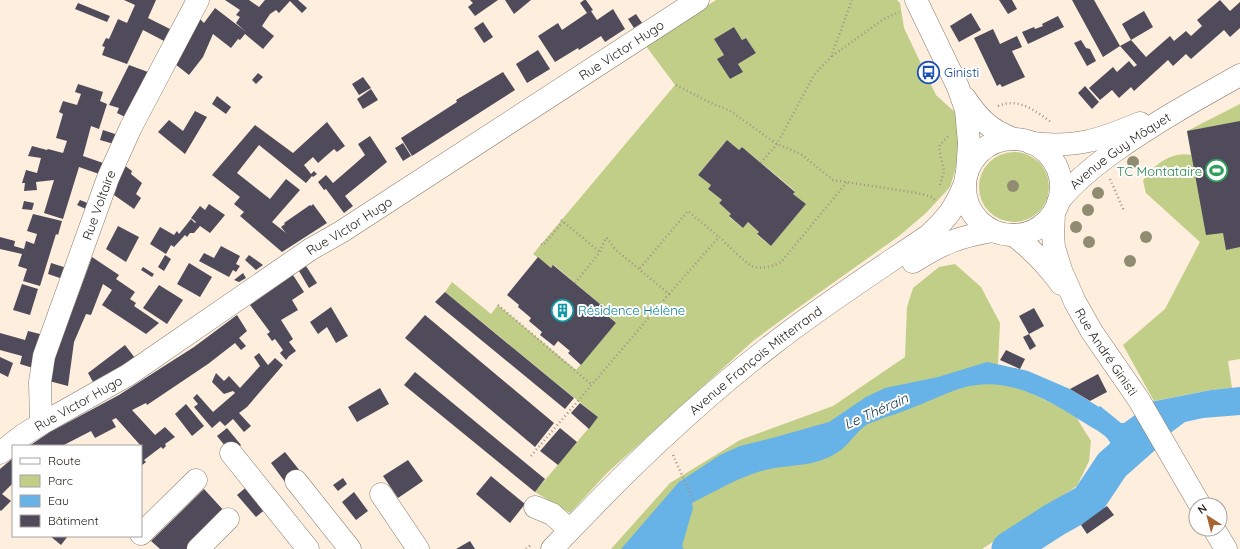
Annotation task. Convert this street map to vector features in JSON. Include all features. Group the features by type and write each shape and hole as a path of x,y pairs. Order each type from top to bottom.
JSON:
{"street":[{"name":"Rue Voltaire","path":"41,424 40,382 44,356 103,191 131,127 198,0"},
{"name":"Rue Victor Hugo","path":"0,453 23,435 41,424 128,375 311,249 341,232 698,0"},
{"path":"909,6 958,87 976,114 986,125 998,132 1044,150 1057,167 1060,181 1060,195 1056,208 1045,223 1033,231 1020,235 1003,233 981,223 971,212 966,198 969,143 968,122 966,110 958,87"},
{"name":"Avenue Guy Môquet","path":"1056,208 1071,187 1129,141 1187,104 1240,75"},
{"name":"Avenue Guy Môquet","path":"1023,141 1060,145 1090,141 1119,132 1187,104"},
{"path":"966,178 978,155 988,147 1000,141 1023,141"},
{"name":"Avenue François Mitterrand","path":"571,539 614,484 660,440 738,372 778,340 843,292 933,231 944,221 954,208 966,178"},
{"name":"Rue André Ginisti","path":"1056,208 1053,235 1054,248 1061,270 1075,302 1092,332 1139,400 1195,497"},
{"name":"Avenue François Mitterrand","path":"552,549 571,539 610,507 725,401 755,376 798,342 862,296 920,257 943,244 962,237 1003,233"},
{"name":"Rue André Ginisti","path":"1003,233 1026,244 1048,266 1075,302"},
{"path":"231,453 308,549"},
{"path":"142,533 196,480"},
{"path":"296,481 350,549"},
{"path":"381,494 418,549"},
{"path":"535,507 552,514 571,539"},
{"path":"267,518 294,549"},
{"path":"198,549 228,519"},
{"path":"138,537 137,538 148,549"},
{"path":"1219,537 1226,549"}],"path":[{"path":"831,57 852,0"},
{"path":"761,163 777,144 814,75 831,57 884,19 909,6"},
{"path":"676,85 713,104 729,110 777,144 800,154 833,180 917,193 932,197 936,202"},
{"path":"1109,176 1124,211"},
{"path":"640,268 688,211 752,266 762,267 777,265 782,261 847,182"},
{"path":"541,244 542,245 562,221 600,252"},
{"path":"575,283 600,252 606,237 616,250 640,268 669,294"},
{"path":"531,456 719,237"},
{"path":"498,305 592,385"},
{"path":"672,450 694,502"}],"green space":[{"path":"716,0 897,0 900,3 904,28 936,95 958,115 964,141 950,187 926,213 899,236 753,341 607,473 570,513 535,492 598,417 445,292 452,282 491,314 498,305 576,370 616,323 603,312 606,309 554,265 551,268 533,254 675,85 646,46","holes":["734,27 742,40 746,38 756,53 738,64 743,72 730,79 718,59 724,55 714,39","727,140 739,150 742,147 795,191 793,194 806,204 771,246 757,235 759,232 748,222 743,228 729,217 731,214 719,203 722,200 708,189 711,185 698,175"]},
{"path":"1240,104 1240,359 1228,361 1232,388 1211,390 1154,401 1123,345 1165,309 1200,242 1146,193 1143,181 1152,170 1164,160 1177,155 1191,155 1187,131"},
{"path":"1014,152 1027,155 1039,162 1046,174 1049,187 1046,200 1039,212 1027,219 1014,222 1001,219 989,212 982,200 979,187 982,174 989,162 1001,155"},
{"path":"955,264 981,287 1000,323 998,364 1007,385 1029,392 1076,417 1091,441 1089,461 1077,486 982,549 611,549 670,483 740,440 833,406 905,357 907,307 913,288 939,267"}],"water":[{"path":"987,362 1028,371 1070,389 1099,407 1100,406 1121,423 1124,423 1150,402 1211,390 1240,387 1240,415 1203,418 1185,422 1153,446 1115,468 1108,461 1111,454 1111,448 1108,439 1104,435 1044,399 1013,387 996,384 962,388 866,425 834,455 820,461 761,471 734,481 692,503 693,508 682,546 684,549 621,549 679,482 720,455 740,446 829,422 866,397 885,388 938,377"},
{"path":"1105,465 1112,472 1094,500 1086,508 1058,523 1021,549 998,549 1055,509 1083,495 1090,488"}],"building":[{"path":"124,0 156,0 148,18 170,29 164,41 143,30 127,64 102,55 105,47 102,46 106,38 109,39 118,19 127,23 135,5"},
{"path":"225,0 249,0 259,7 265,0 298,0 307,8 302,13 290,1 279,13 276,10 270,14 262,26 274,36 263,49 245,34 240,40 238,39 231,48 213,34 203,57 189,75 175,64 199,18 204,23 215,8 245,31 236,23 240,17 236,15 240,10"},
{"path":"470,0 498,0 475,16 468,7 473,3"},
{"path":"505,0 531,0 514,14"},
{"path":"586,0 593,10 591,11 597,20 613,9 625,29 605,42 601,36 579,50 578,48 555,62 538,36 558,23 562,30 587,13 580,3"},
{"path":"999,0 1012,0 1017,9 1008,14"},
{"path":"1072,0 1094,0 1120,46 1103,57"},
{"path":"1220,0 1230,11 1240,2 1240,28 1230,37 1224,30 1191,59 1186,54 1173,66 1168,60 1134,91 1131,87 1119,98 1112,90 1100,100 1089,88 1113,67 1117,72 1129,61 1134,67 1137,65 1120,46 1131,40 1146,57 1170,36 1174,41 1186,31 1191,36 1202,26 1197,20"},
{"path":"78,3 110,16 107,22 75,9"},
{"path":"1144,11 1153,27 1131,40 1122,24"},
{"path":"971,13 981,30 959,42 950,26"},
{"path":"636,14 642,23 634,28 628,19"},
{"path":"1058,16 1064,27 1028,44 1022,32 1034,27 1035,29 1043,26 1042,24"},
{"path":"483,22 493,37 484,43 474,28"},
{"path":"734,27 742,40 746,38 756,53 738,64 743,72 730,79 717,59 724,55 714,39"},
{"path":"993,29 1000,44 1017,36 1022,47 1012,51 1025,77 1002,87 1000,84 997,86 974,38"},
{"path":"1081,40 1086,48 1090,49 1096,61 1087,66 1074,43"},
{"path":"538,50 550,69 527,83 516,64"},
{"path":"129,65 148,72 125,117 117,113 119,108 109,105"},
{"path":"503,72 515,90 412,156 401,138 457,102 456,100"},
{"path":"258,73 263,77 256,84 252,80"},
{"path":"363,77 371,88 359,95 352,84"},
{"path":"78,84 103,92 100,101 107,104 99,129 91,126 83,156 106,164 102,175 79,167 63,219 44,213 54,180 36,182 37,190 24,191 25,183 22,183 26,170 37,173 41,158 28,156 32,146 63,153 67,141 56,138 63,114 59,112 63,101 77,105 81,94 75,92"},
{"path":"1085,86 1099,102 1092,109 1078,93"},
{"path":"371,89 378,100 363,109 357,99"},
{"path":"217,96 231,107 226,114 212,104"},
{"path":"195,111 207,117 185,154 158,132 169,120 183,131"},
{"name":"TC Montataire","path":"1240,121 1240,247 1226,250 1223,233 1206,235 1187,131"},
{"path":"327,122 345,146 337,152 334,149 318,163 313,157 304,165 311,174 314,171 317,174 313,177 312,176 306,183 259,145 237,173 270,199 286,179 300,190 272,222 286,233 281,227 285,224 284,223 313,204 327,223 282,252 240,216 244,212 234,204 240,197 212,175 255,125 293,153"},
{"path":"103,130 118,135 114,144 100,140"},
{"path":"370,136 387,162 345,196 353,206 344,213 326,189 324,190 318,182 326,175 333,183 356,163 365,155 358,144"},
{"path":"727,140 739,150 742,147 795,192 793,194 806,204 771,246 757,234 759,232 748,222 743,228 729,216 731,214 719,203 722,200 708,189 711,185 698,175"},
{"path":"403,143 411,156 403,161 395,148"},
{"path":"124,165 132,171 131,174 142,183 136,194 141,198 134,209 114,195 117,186 114,183"},
{"path":"80,200 90,204 88,210 77,205"},
{"path":"24,201 34,203 32,210 22,209"},
{"path":"209,204 225,215 210,233 200,226 194,233 190,233 187,237 185,235 174,247 171,245 166,254 150,244 160,227 174,235 177,231 179,234 191,219 195,223 196,222 191,218 200,206 205,210"},
{"path":"33,214 62,221 58,235 56,234 40,286 23,281 27,269 18,266 22,254 0,249 0,237 15,241 14,246 24,249 26,241 34,244 37,234 27,231"},
{"path":"118,226 139,237 126,262 106,249"},
{"path":"221,246 240,256 236,264 240,266 236,272 233,270 229,277 199,261 204,253 214,258"},
{"path":"165,255 171,259 164,271 158,267"},
{"path":"249,255 263,265 256,270 245,260"},
{"path":"92,257 119,275 116,279 135,292 130,299 136,303 134,306 159,323 146,334 102,305 112,290 103,284 91,315 86,314 74,342 68,386 49,381 69,304 74,306"},
{"name":"Résidence Hélène","path":"538,257 551,268 553,265 606,309 603,312 616,323 581,365 568,353 570,351 558,341 554,346 540,335 542,332 529,321 531,318 507,295"},
{"path":"51,263 67,268 63,279 48,274"},
{"path":"189,263 212,277 200,297 177,284"},
{"path":"306,266 317,283 309,288 299,271"},
{"path":"143,267 154,274 152,277 141,270"},
{"path":"243,273 246,278 239,282 234,280"},
{"path":"293,275 304,292 292,300 298,310 281,320 293,339 289,342 296,351 286,360 280,353 283,350 275,339 272,341 267,334 270,332 250,305"},
{"path":"22,284 38,289 30,315 13,310"},
{"path":"159,285 183,300 167,324 143,308"},
{"path":"445,292 574,398 565,409 435,302"},
{"path":"331,307 348,336 336,343 327,327 318,334 310,322"},
{"path":"1034,308 1044,326 1029,334 1019,316"},
{"path":"237,315 247,331 239,338 246,346 241,350 235,343 208,364 147,405 146,403 132,410 155,435 165,427 175,437 165,444 166,446 163,449 161,447 144,460 146,462 142,465 142,445 140,445 116,418 112,420 116,427 95,438 91,431 64,445 30,445 50,432 119,395 194,347"},
{"path":"425,315 554,423 535,447 405,338"},
{"path":"28,331 44,335 33,368 20,364 22,356 0,350 0,333 25,340"},
{"path":"1029,334 1036,346 1030,350 1023,337"},
{"path":"125,345 135,358 93,382 88,373"},
{"path":"1006,350 1025,359 1020,369 1000,360"},
{"path":"259,353 268,365 275,358 283,365 247,407 239,413 251,426 244,432 233,419 225,426 220,421 212,428 194,407 198,404 193,398 197,394 213,412 235,393 233,391 224,394 212,382 216,373 224,381 229,376 240,388 260,366 254,357"},
{"path":"0,357 13,363 8,377 0,373"},
{"path":"415,372 545,479 535,492 404,385"},
{"path":"1098,374 1107,392 1090,401 1070,389"},
{"path":"380,388 389,404 357,422 348,407"},
{"path":"580,403 598,417 589,429 571,413"},
{"path":"186,404 204,426 192,436 175,414"},
{"path":"227,428 241,445 235,450 226,447 217,436"},
{"path":"560,428 577,442 558,465 540,451"},
{"path":"285,452 300,471 285,482 271,463"},
{"path":"12,459 12,484 2,494 11,501 1,511 0,510 0,469"},
{"path":"408,460 423,481 398,498 383,476"},
{"path":"491,476 525,504 510,523 476,494"},
{"path":"343,478 347,484 338,491 333,485"},
{"path":"250,484 268,507 256,517 237,495"},
{"path":"204,489 226,513 188,549 160,549 151,541"},
{"path":"354,492 368,511 356,520 342,502"},
{"path":"1107,506 1114,515 1087,534 1081,525"},
{"path":"51,537 67,537 61,545"},
{"path":"470,541 475,549 456,549"}],"waterway":[{"name":"Le Thérain","path":"1009,549 1054,520 1088,501 1112,465 1147,434"}],"place":[{"name":"Ginisti","path":"929,72"},
{"name":"TC Montataire","path":"1217,171"},
{"name":"Résidence Hélène","path":"563,310"}]}
